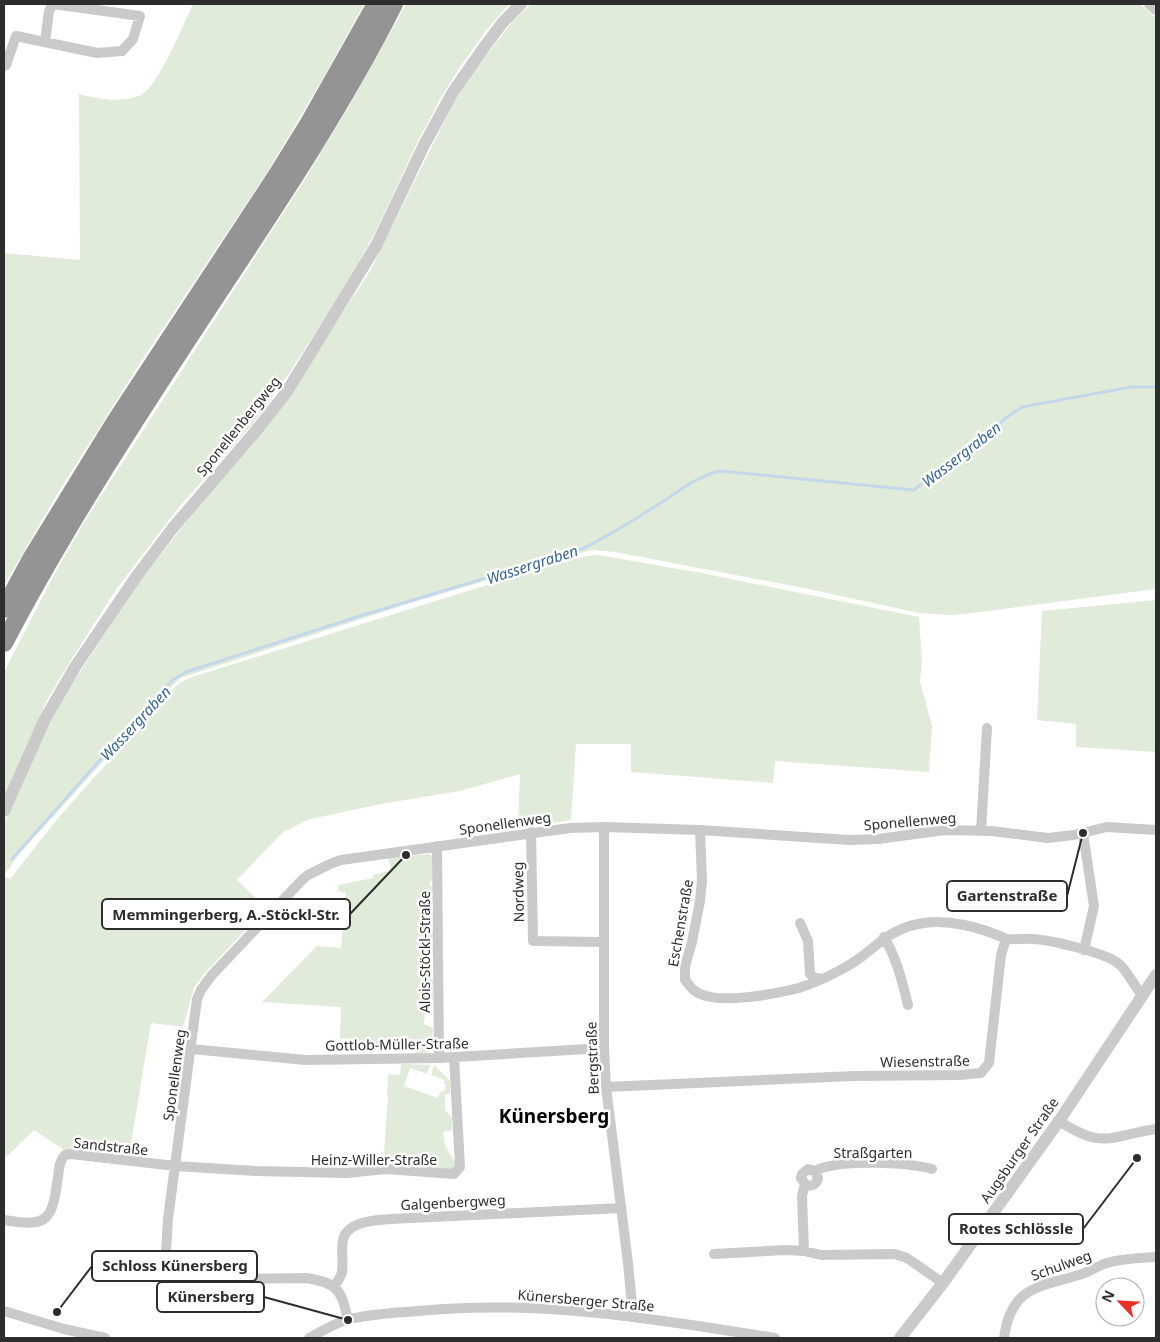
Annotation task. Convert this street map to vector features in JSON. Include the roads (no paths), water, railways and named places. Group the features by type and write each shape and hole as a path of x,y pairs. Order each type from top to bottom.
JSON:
{"highway":[{"path":"4,609 36,551 110,430 309,123 376,4"},
{"path":"4,642 29,595 86,498 300,169 358,71 394,4"}],"street":[{"path":"4,66 16,36 97,53 122,51 133,39 140,16 53,4 45,42"},
{"name":"Sponellenbergweg","path":"4,811 45,719 75,667 136,577 172,529 265,420 301,370 376,246 424,145 453,92 484,46 503,22 521,4"},
{"path":"1150,4 1156,9"},
{"path":"981,831 987,728"},
{"name":"Sponellenweg","path":"334,1286 323,1281 306,1278 174,1280 169,1277 165,1267 168,1219 197,1000 201,990 211,976 308,875 341,860 570,828 604,827 700,830 849,840 878,839 945,830 981,831 1048,838 1107,828 1156,830"},
{"name":"Bergstraße","path":"604,827 604,1048 606,1087 633,1316"},
{"name":"Eschenstraße","path":"700,830 702,880 700,901 685,966 685,980 694,991 709,996 729,998 769,994 800,988 846,968 884,937 916,924 929,922 947,923 983,929 1006,939"},
{"name":"Nordweg","path":"531,832 533,941 604,942"},
{"path":"1083,833 1094,906 1084,950"},
{"name":"Alois-Stöckl-Straße","path":"437,846 439,1058"},
{"path":"800,923 808,941 810,974 822,979"},
{"path":"884,937 893,951 908,1005"},
{"path":"1006,939 1034,939 1084,950 1118,962 1142,995"},
{"name":"Wiesenstraße","path":"606,1087 981,1073 989,1063 1001,955 1006,939"},
{"name":"Augsburger Straße","path":"900,1338 943,1283 1059,1121 1156,974"},
{"name":"Gottlob-Müller-Straße","path":"192,1049 305,1060 439,1058 604,1048"},
{"name":"Heinz-Willer-Straße","path":"175,1166 256,1171 347,1173 386,1170 454,1174 460,1167 454,1057"},
{"path":"1059,1121 1082,1134 1101,1139 1112,1139 1156,1129"},
{"name":"Sandstraße","path":"4,1220 25,1223 40,1221 47,1217 54,1206 60,1164 65,1155 71,1154 175,1166"},
{"name":"Straßgarten","path":"804,1251 802,1196 805,1184 810,1186 815,1184 818,1179 815,1171 826,1166 859,1164 907,1164 932,1169"},
{"name":"Galgenbergweg","path":"334,1286 342,1272 344,1237 357,1224 391,1219 621,1208"},
{"path":"714,1254 786,1250 804,1251 821,1255 901,1255 943,1283"},
{"name":"Schulweg","path":"1004,1338 1007,1322 1015,1305 1035,1288 1082,1274 1104,1263 1156,1257"},
{"path":"334,1286 344,1302 348,1320"},
{"name":"Künersberger Straße","path":"309,1338 348,1320 431,1310 493,1307 549,1308 633,1316 775,1338"},
{"path":"4,1311 64,1329 105,1338"}],"waterway":[{"name":"Wassergraben","path":"12,859 164,688 186,672 363,615 582,549 621,528 688,485 712,473 720,471 914,490 1022,407 1131,387 1156,387"}],"place":[{"name":"Gartenstraße","path":"1083,833"},
{"name":"Memmingerberg, A.-Stöckl-Str.","path":"406,855"},
{"name":"Rotes Schlössle","path":"1137,1158"},
{"name":"Schloss Künersberg","path":"57,1312"},
{"name":"Künersberg","path":"348,1320"}],"district":[{"name":"Künersberg","path":"554,1116"}]}
